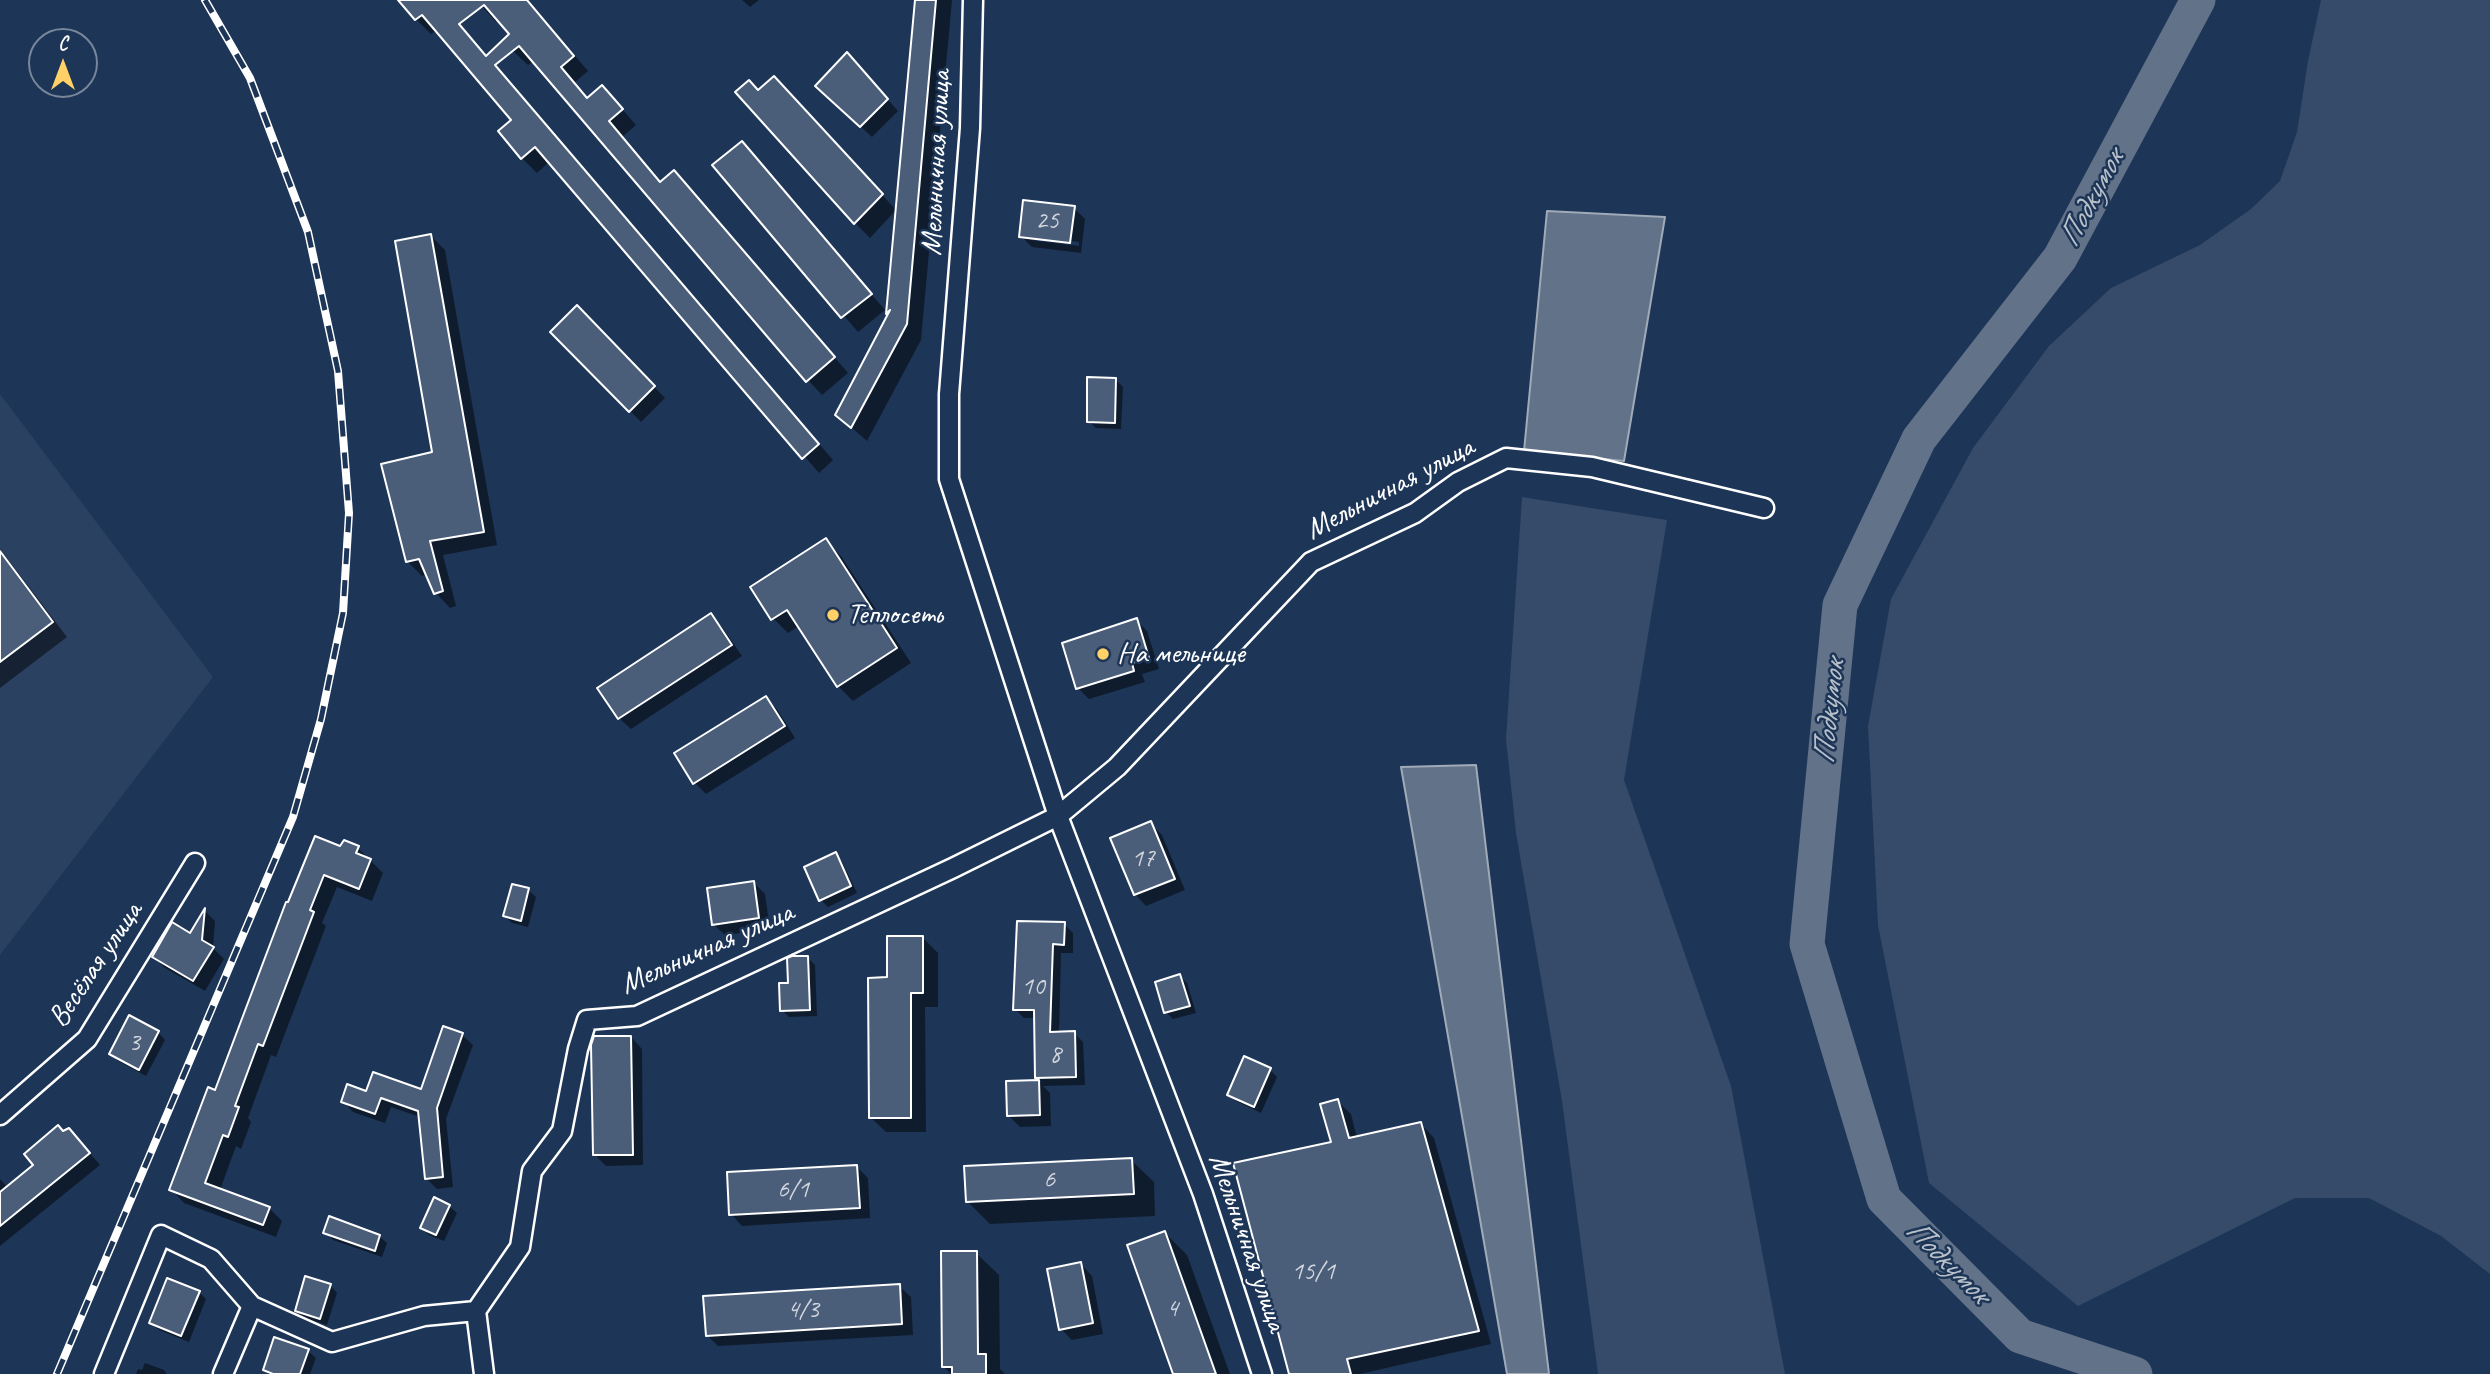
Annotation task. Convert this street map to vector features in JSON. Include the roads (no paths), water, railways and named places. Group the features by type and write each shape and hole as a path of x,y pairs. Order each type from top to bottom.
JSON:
{"street":[{"name":"Мельничная улица","path":"973,0 970,128 949,394 948,479 1058,816 1203,1194 1262,1374"},
{"name":"Мельничная улица","path":"476,1311 520,1247 532,1171 562,1131 578,1049 587,1020 637,1016 953,869 1058,816 1117,767 1311,562 1415,513 1458,482 1506,458 1592,467 1764,508"},
{"name":"Весёлая улица","path":"0,1115 87,1039 195,863"},
{"path":"104,1374 161,1235 211,1259 252,1306 332,1342 424,1316 476,1311 484,1374"},
{"path":"223,1374 252,1306"}],"waterway":[{"name":"Подкумок","path":"2135,1374 2020,1336 1884,1199 1807,944 1840,605 1919,439 2060,258 2198,0"}],"railway":[{"path":"57,1374 293,817 321,719 343,613 349,513 338,371 308,232 250,78 205,0"}],"place":[{"name":"Теплосеть","path":"833,615"},
{"name":"На мельнице","path":"1103,654"}]}
